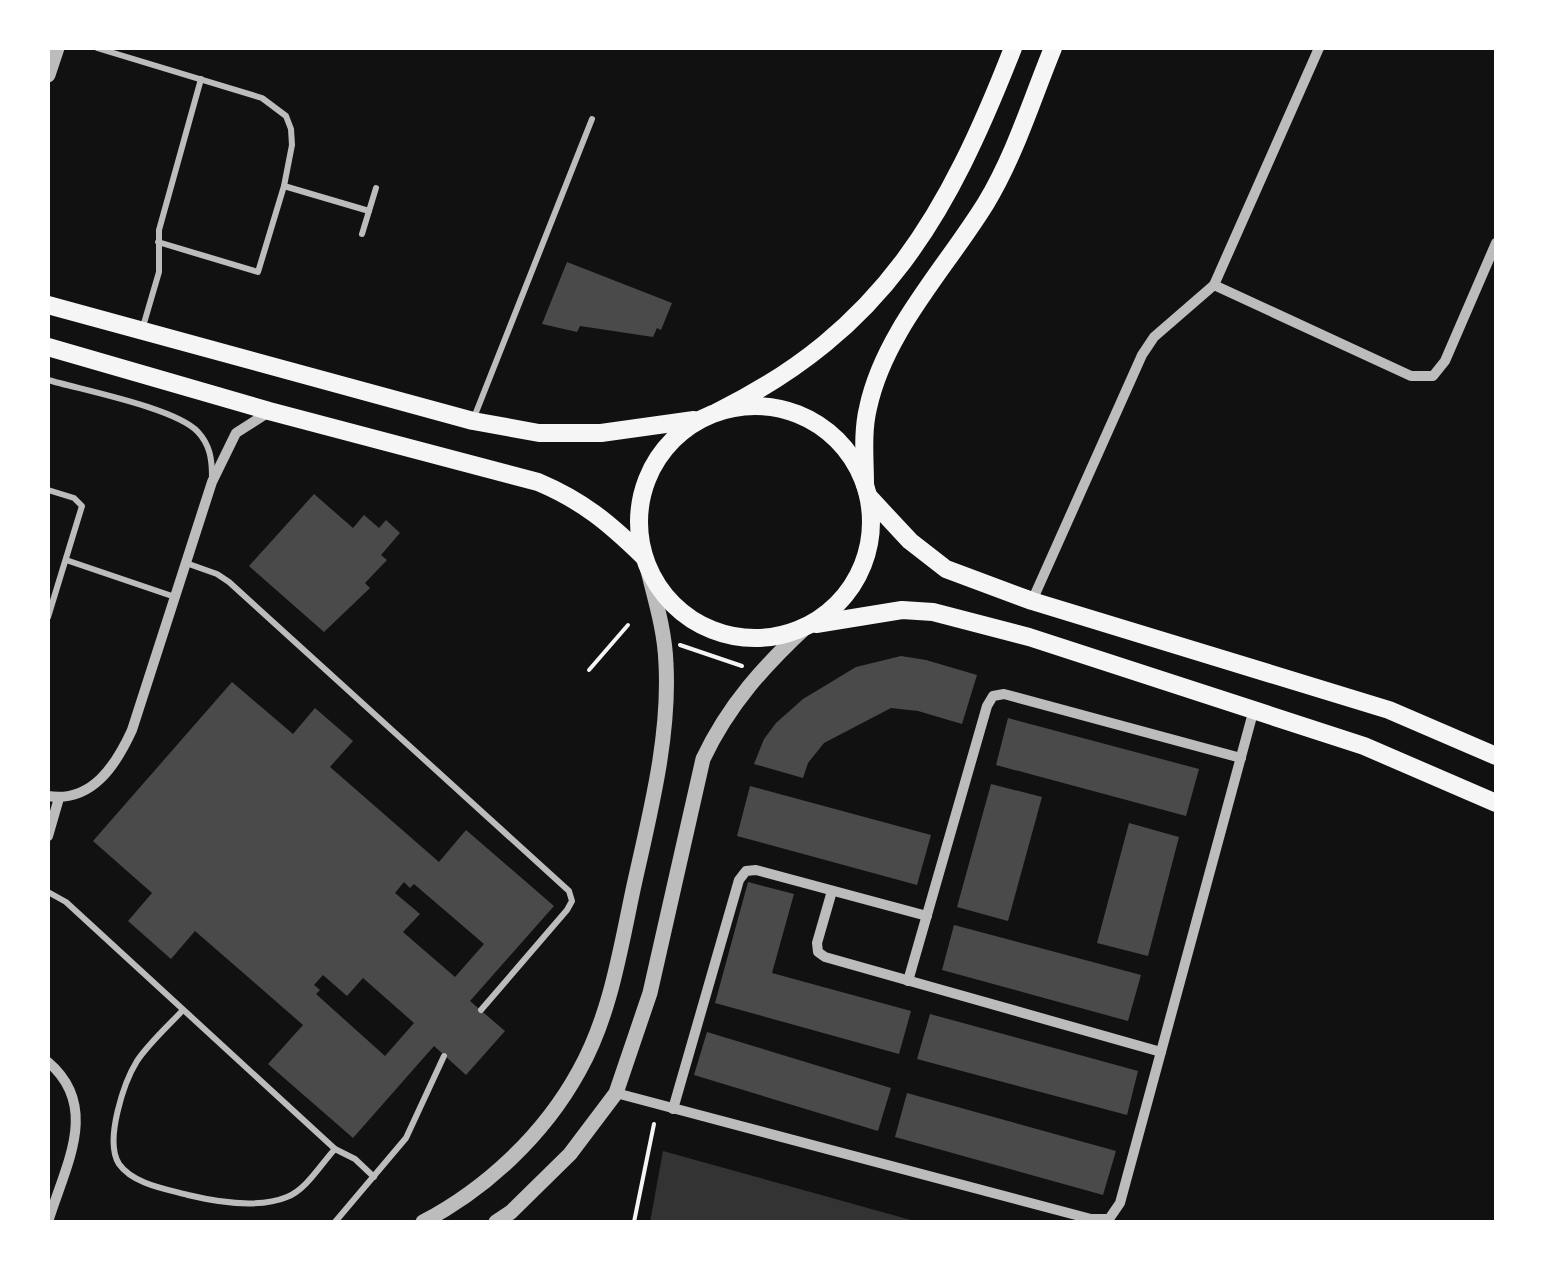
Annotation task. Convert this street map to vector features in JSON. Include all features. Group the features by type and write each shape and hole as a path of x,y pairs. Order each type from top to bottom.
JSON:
{"main road":[{"path":"645,562 638,525 641,493 653,464 673,438 699,420 755,393 827,344 887,283 954,184 981,130 1013,48"},
{"path":"808,625 839,603 860,572 871,535 867,411 876,378 900,332 987,201 1053,48"},
{"path":"48,304 473,421 538,433 601,433 699,420"},
{"path":"48,345 270,411 538,482 574,498 607,521 645,562 668,599 698,623 734,636 772,637 808,625 902,610 934,612 1030,637 1254,708 1364,746 1496,803"},
{"path":"717,412 752,406 789,411 822,427 848,452 867,491 910,542 946,568 1032,601 1388,710 1496,756"}],"street":[{"path":"48,75 57,48"},
{"path":"1032,601 1142,354 1154,337 1214,286 1318,48"},
{"path":"1214,286 1411,376 1433,376 1445,361 1496,243"},
{"path":"48,836 53,797 84,790 104,778 119,758 132,730 212,482 236,434 270,411"},
{"path":"423,1222 483,1186 538,1130 578,1074 602,1018 642,846 663,733 666,665 662,625 645,562"},
{"path":"496,1222 570,1154 616,1092 650,993 703,759 724,718 748,684 808,625"},
{"path":"908,980 987,706 994,696 1004,694 1240,758"},
{"path":"616,1092 1100,1221 1116,1212 1254,708"},
{"path":"673,1108 742,875 756,870 927,916"},
{"path":"832,890 817,943 818,952 825,957 1161,1052"},
{"path":"48,1062 66,1078 78,1110 48,1222"}],"lane":[{"path":"97,48 116,50 262,98 286,116 291,129 292,146 284,186 258,272 158,242"},
{"path":"142,330 159,272 159,230 201,79"},
{"path":"473,421 592,119"},
{"path":"284,186 369,211"},
{"path":"362,234 376,188"},
{"path":"48,380 182,420 206,442 212,460 212,482"},
{"path":"48,490 74,498 82,506 48,616"},
{"path":"66,560 174,597"},
{"path":"186,563 228,582 569,891 572,900 567,910 482,1010"},
{"path":"48,892 66,902 335,1149 355,1159 374,1176"},
{"path":"183,1010 140,1057 128,1079 113,1134 119,1163 127,1171 139,1180 174,1192 257,1202 292,1196 335,1149"},
{"path":"335,1222 406,1138 444,1056"}],"path":[{"path":"589,670 628,625"},
{"path":"676,644 748,668"},
{"path":"634,1222 654,1124"}],"shaded area":[{"path":"663,1151 918,1222 650,1222"}],"building":[{"path":"567,262 672,303 661,330 657,328 653,337 580,326 577,332 542,324"},
{"path":"314,494 353,528 364,515 379,528 386,520 400,533 381,555 387,560 365,583 370,588 324,632 249,566"},
{"path":"901,656 977,675 962,724 918,711 891,708 824,743 808,763 803,778 754,764 764,739 776,723 803,699 856,667"},
{"path":"232,682 293,734 315,708 353,741 330,767 439,862 466,830 554,906 470,1001 505,1031 466,1075 434,1046 353,1138 268,1064 303,1025 195,931 171,959 128,921 152,893 93,841","holes":["404,882 410,888 414,884 484,944 455,977 403,932 420,914 395,893","323,975 347,996 363,978 414,1023 385,1056 316,994 320,990 314,985"]},
{"path":"1008,718 1199,769 1186,816 996,765"},
{"path":"991,784 1042,797 1008,921 957,907"},
{"path":"750,786 931,835 917,885 737,836"},
{"path":"1129,823 1179,837 1148,956 1097,943"},
{"path":"748,882 794,894 772,973 911,1011 899,1054 715,1003"},
{"path":"954,925 1141,975 1128,1021 942,970"},
{"path":"930,1014 1138,1071 1127,1115 917,1059"},
{"path":"707,1032 891,1088 878,1131 694,1075"},
{"path":"907,1093 1116,1151 1103,1195 895,1137"}]}
